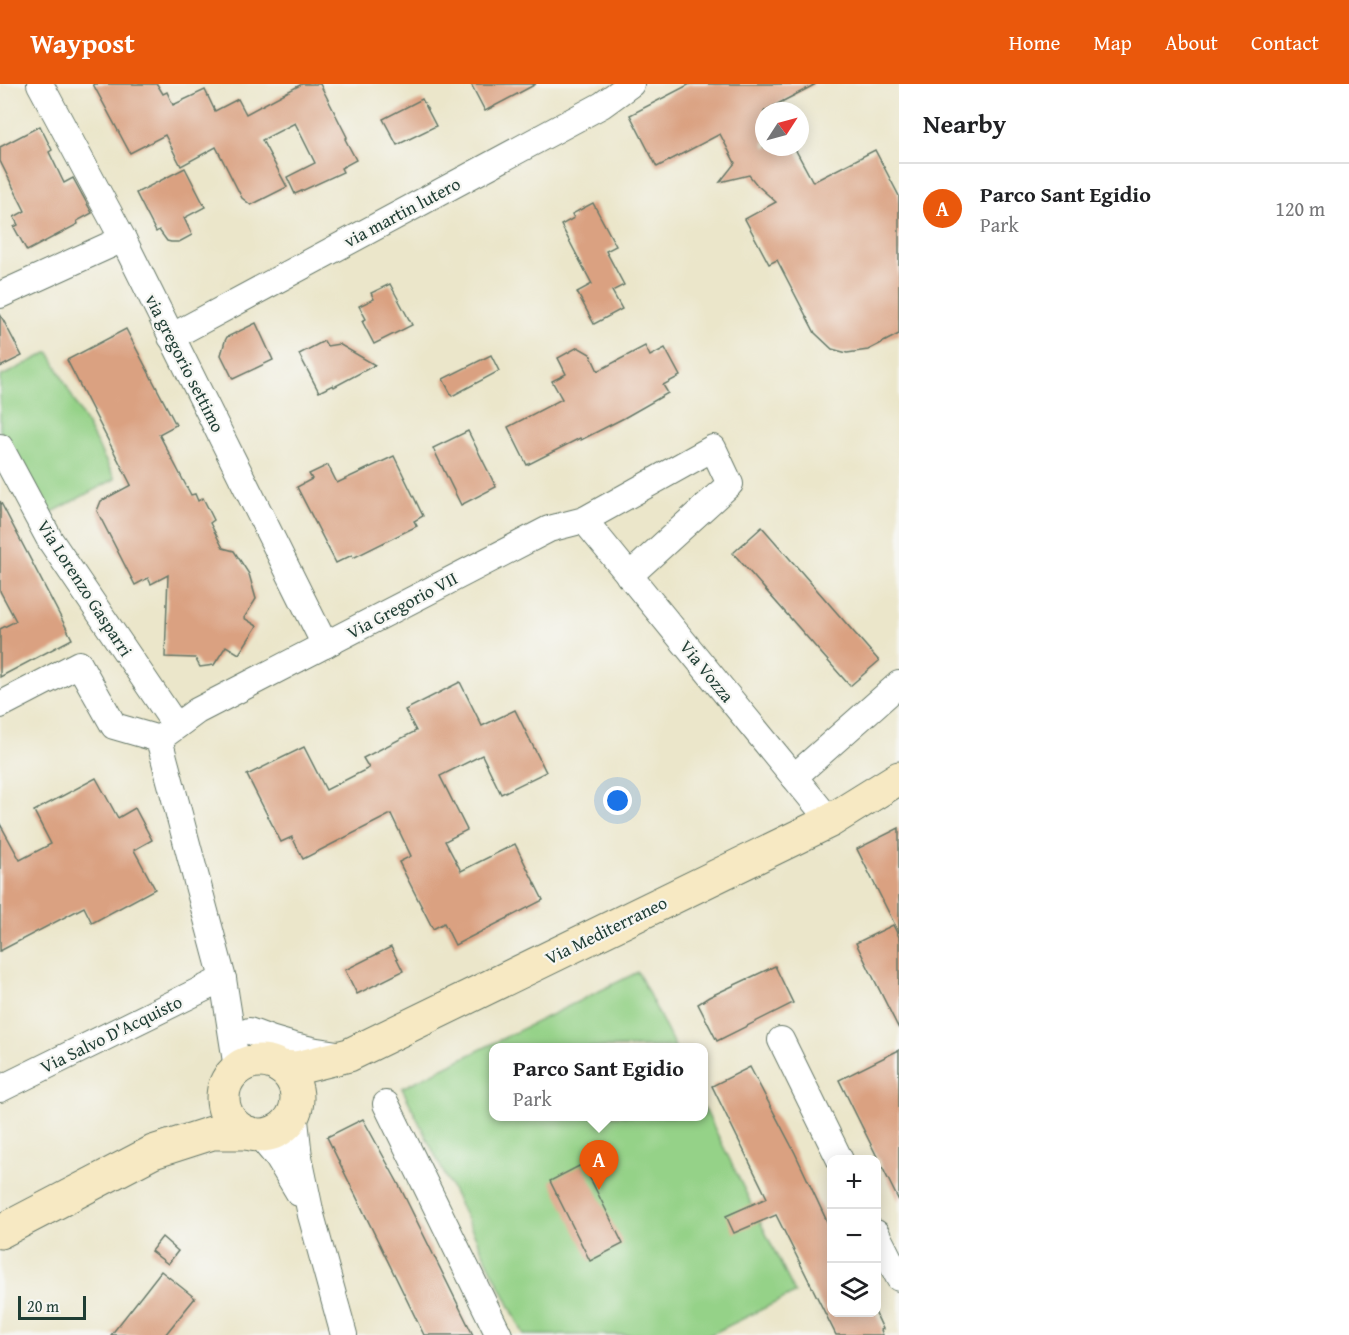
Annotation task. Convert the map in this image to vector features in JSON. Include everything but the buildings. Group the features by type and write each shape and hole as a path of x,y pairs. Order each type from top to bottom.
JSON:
{"main road":[{"name":"Via Mediterraneo","path":"862,801 899,764"},
{"name":"Via Mediterraneo","path":"275,1065 297,1068 349,1055 830,821 899,778"},
{"name":"Via Mediterraneo","path":"862,801 899,789"},
{"name":"Via Mediterraneo","path":"295,1106 349,1055"},
{"path":"0,1232 153,1152 212,1133 267,1134 284,1126 295,1106 293,1082 275,1065 259,1061 247,1063 205,1114 167,1139 153,1152"},
{"path":"230,1082 227,1115 233,1122 253,1133"}],"street":[{"name":"via gregorio settimo","path":"40,84 123,239 325,645"},
{"name":"via martin lutero","path":"171,337 602,105 631,84"},
{"path":"0,296 123,239"},
{"name":"Via Lorenzo Gasparri","path":"0,447 50,540 167,733"},
{"name":"Via Gregorio VII","path":"167,733 197,711 549,529 584,520 713,448 730,484 629,576"},
{"name":"Via Vozza","path":"584,520 830,821"},
{"path":"0,705 79,664 114,726 167,733 223,979 230,1082"},
{"path":"794,777 899,684"},
{"path":"223,979 249,1031 275,1065"},
{"name":"Via Salvo D'Acquisto","path":"0,1089 223,979"},
{"path":"249,1031 308,1050 349,1055"},
{"path":"781,1040 838,1155"},
{"path":"386,1104 499,1335"},
{"path":"295,1106 299,1157 311,1215 344,1335"},
{"path":"253,1133 278,1158 311,1215"},
{"path":"881,1243 899,1278"}],"green space":[{"path":"49,352 115,479 45,516 0,430 0,377"},
{"path":"638,972 673,1043 494,1043"},
{"path":"489,1045 489,1121 708,1121 708,1115 795,1293 710,1335 524,1335 402,1088"}],"place":[{"name":"Parco Sant Egidio","path":"599,1190"}]}
